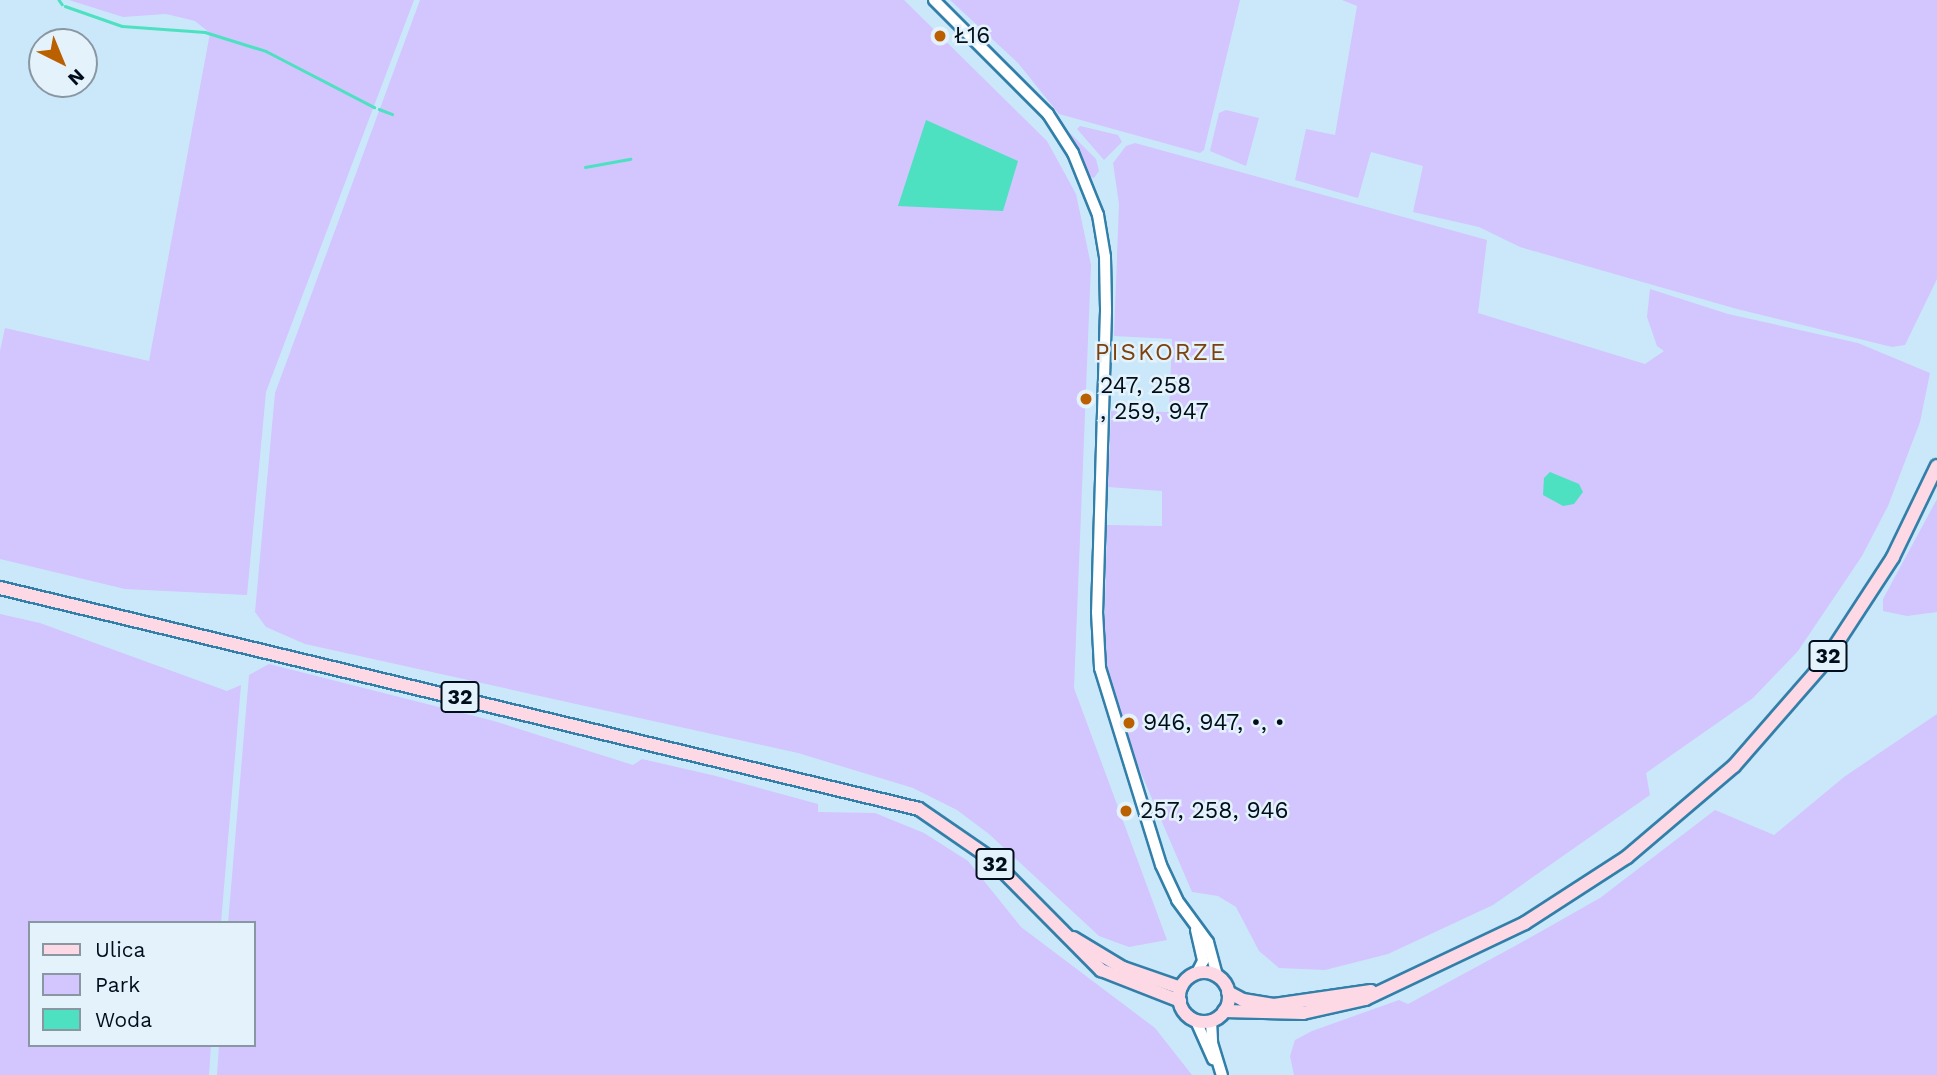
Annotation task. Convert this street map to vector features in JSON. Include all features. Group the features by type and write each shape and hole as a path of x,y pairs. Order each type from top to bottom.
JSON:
{"main road":[{"name":"32","path":"1224,1011 1303,1013 1344,1006 1478,948 1560,903 1627,857 1716,783 1786,710 1863,608 1894,557 1937,466"},
{"name":"32","path":"0,588 919,809 990,858 1061,931 1123,968 1181,994"},
{"path":"1198,973 1217,976 1228,992 1224,1011 1211,1021 1196,1021 1185,1013 1181,994 1198,973"},
{"name":"32","path":"1228,992 1249,1002 1285,1005 1381,989"},
{"path":"1196,1021 1204,1046 1222,1075"},
{"path":"1211,1021 1217,1064"}],"street":[{"path":"934,0 1048,114 1073,153 1098,215 1106,289 1097,612 1100,668 1161,865 1196,930 1203,961 1198,973"},
{"path":"1196,930 1208,942 1217,976"}],"green space":[{"path":"69,0 414,0 266,392 247,595 125,589 0,559 0,351 5,328 149,361 210,33 195,21 166,14 123,17"},
{"path":"420,0 904,0 1047,141 1076,194 1091,265 1074,688 1167,940 1129,947 1099,936 989,834 957,810 913,788 798,753 305,644 266,627 255,612 275,393"},
{"path":"950,0 1240,0 1204,150 1200,153 1059,114 1018,63"},
{"path":"1342,0 1937,0 1937,279 1905,345 1892,347 1737,309 1520,247 1479,227 1413,212 1423,166 1371,152 1358,198 1295,180 1306,129 1335,135 1357,6"},
{"path":"1226,110 1259,118 1246,166 1210,151 1219,113"},
{"path":"1080,126 1118,135 1122,142 1104,160 1077,129"},
{"path":"1069,132 1096,159 1099,171 1094,178 1090,177"},
{"path":"1135,143 1487,240 1478,313 1645,364 1664,351 1657,346 1647,317 1650,289 1728,314 1858,343 1930,373 1920,422 1888,506 1862,556 1798,651 1753,698 1646,773 1650,795 1493,905 1388,954 1325,970 1279,968 1259,951 1236,907 1218,896 1192,892 1103,684 1107,525 1162,526 1162,491 1108,487 1111,411 1169,412 1172,339 1114,336 1119,204 1113,163 1126,146"},
{"path":"1937,499 1937,612 1907,616 1883,611 1883,599"},
{"path":"0,614 40,623 227,691 241,685 221,921 28,921 28,1047 211,1047 209,1075 0,1075"},
{"path":"269,664 494,721 633,765 642,759 716,776 818,804 818,812 875,813 924,833 968,861 1021,927 1155,1028 1192,1075 217,1075 219,1047 256,1047 256,921 228,921 249,675"},
{"path":"1937,714 1937,1075 1294,1075 1290,1056 1295,1040 1312,1031 1399,1000 1408,1004 1515,946 1600,898 1715,810 1774,835 1844,777"}],"water":[{"path":"926,120 1018,161 1003,211 898,206"},
{"path":"1550,472 1579,484 1583,492 1574,504 1563,506 1543,495 1544,478"}],"waterway":[{"path":"59,0 62,4"},
{"path":"65,6 122,26 205,32 266,51 374,107"},
{"path":"379,109 392,114"},
{"path":"585,167 630,159"}],"place":[{"name":"Ł16","path":"940,36"},
{"name":"247, 258 , 259, 947","path":"1086,399"},
{"name":"946, 947, •, •","path":"1129,723"},
{"name":"257, 258, 946","path":"1126,811"}],"district":[{"name":"PISKORZE","path":"1161,353"}]}
